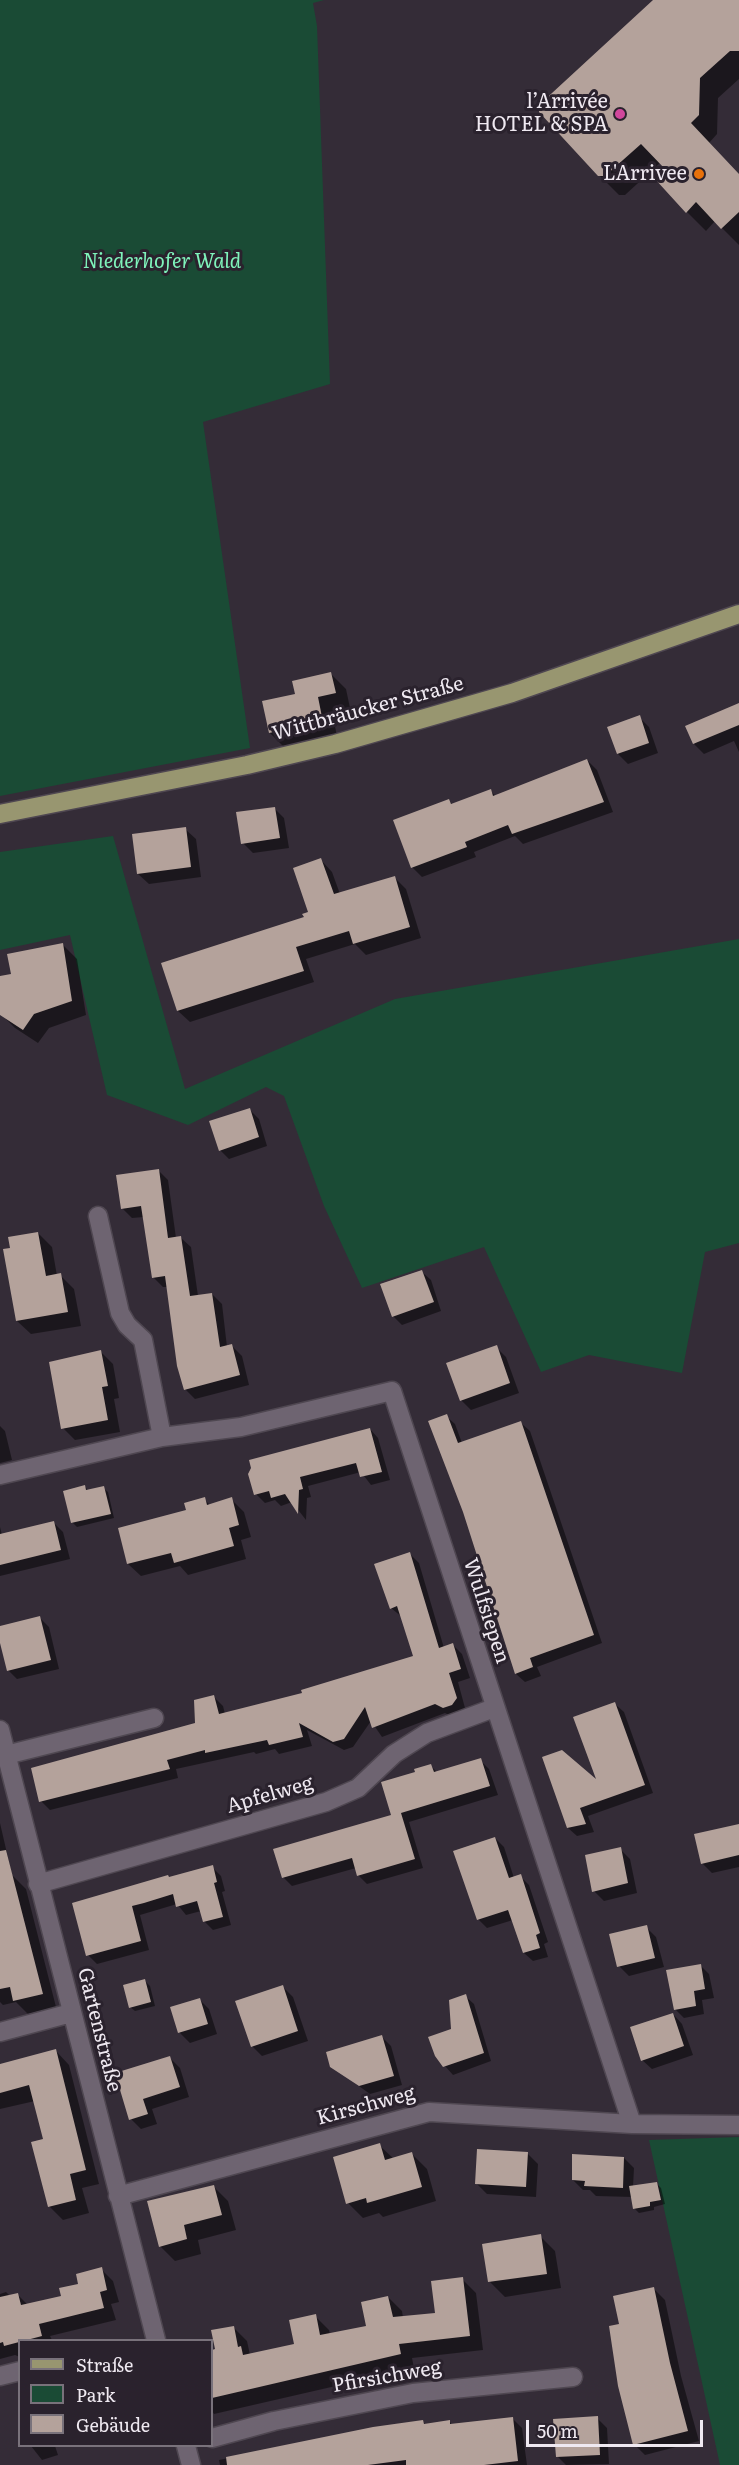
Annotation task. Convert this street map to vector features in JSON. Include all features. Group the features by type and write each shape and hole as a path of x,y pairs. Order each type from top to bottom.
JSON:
{"main road":[{"name":"Wittbräucker Straße","path":"0,814 247,765 335,744 512,693 739,614"}],"street":[{"path":"98,1216 120,1313 127,1325 142,1340 162,1437"},
{"name":"Wulfsiepen","path":"0,1475 162,1437 241,1427 392,1391 632,2124"},
{"name":"Apfelweg","path":"38,1884 326,1802 358,1788 394,1754 427,1733 494,1708"},
{"path":"2,1740 154,1718"},
{"name":"Gartenstraße","path":"2,1740 118,2196 152,2339"},
{"path":"0,2032 71,2013"},
{"name":"Kirschweg","path":"118,2196 429,2112 632,2124"},
{"path":"632,2124 739,2125"},
{"path":"0,2376 18,2372"},
{"name":"Pfirsichweg","path":"213,2438 274,2421 413,2393 573,2377"},
{"path":"186,2447 191,2465"}],"green space":[{"name":"Niederhofer Wald","path":"0,0 324,0 313,3 317,26 330,384 203,422 250,748 0,796"},
{"path":"113,836 185,1089 395,999 739,939 739,1243 705,1252 682,1373 589,1355 541,1372 484,1247 362,1288 324,1206 284,1096 266,1087 188,1125 107,1095 70,935 0,950 0,852"},
{"path":"739,2137 739,2465 720,2465 649,2140"}],"building":[{"name":"l’Arrivée HOTEL & SPA","path":"653,0 739,0 739,51 730,51 700,78 699,115 691,123 739,174 739,212 721,229 696,202 686,213 655,179 665,169 641,144 605,176 598,176 539,112 539,105"},
{"path":"331,672 336,693 318,697 323,722 269,733 262,701 295,694 292,681"},
{"path":"739,703 739,725 693,744 685,726"},
{"path":"640,715 649,743 617,754 607,727"},
{"path":"587,759 604,802 512,834 508,825 465,842 467,847 411,868 393,820 449,799 451,804 491,789 493,796"},
{"path":"275,807 280,838 241,844 236,812"},
{"path":"186,827 191,867 137,874 132,834"},
{"path":"321,858 334,894 395,876 410,927 353,944 349,931 296,947 304,971 177,1011 161,963 304,917 302,914 308,912 293,868"},
{"path":"63,943 72,1001 34,1014 23,1030 0,1015 0,976 11,974 7,954"},
{"path":"250,1108 259,1137 219,1151 209,1121"},
{"path":"159,1169 168,1238 181,1236 190,1296 212,1293 220,1347 232,1344 240,1375 184,1390 177,1366 165,1276 152,1278 141,1206 121,1209 116,1175"},
{"path":"38,1232 46,1276 61,1273 68,1312 16,1321 3,1249 10,1248 8,1237"},
{"path":"422,1270 434,1302 392,1317 380,1284"},
{"path":"497,1345 510,1383 460,1401 446,1363"},
{"path":"101,1350 108,1386 102,1387 108,1420 61,1429 49,1362"},
{"path":"447,1414 458,1443 521,1421 594,1635 530,1658 533,1667 515,1674 463,1512 428,1421"},
{"path":"370,1428 382,1472 360,1477 356,1463 300,1477 303,1489 299,1490 298,1514 285,1494 271,1498 269,1491 254,1495 248,1474 251,1468 249,1460"},
{"path":"85,1485 86,1490 104,1486 111,1514 71,1523 63,1491"},
{"path":"205,1497 207,1505 232,1497 239,1525 229,1528 234,1546 174,1563 171,1553 127,1564 118,1528 186,1510 184,1503"},
{"path":"54,1521 61,1550 0,1565 0,1534"},
{"path":"410,1552 439,1648 453,1643 461,1669 449,1673 457,1698 452,1705 443,1708 435,1704 372,1728 365,1707 344,1739 333,1742 299,1723 303,1737 269,1745 267,1740 205,1753 205,1750 167,1760 170,1769 39,1802 31,1768 195,1723 194,1700 214,1695 219,1714 302,1693 301,1690 413,1656 397,1606 390,1609 374,1564"},
{"path":"40,1616 51,1660 7,1671 0,1643 0,1626"},
{"path":"615,1702 645,1785 580,1808 586,1824 567,1828 542,1757 562,1750 596,1779 573,1717"},
{"path":"481,1758 490,1786 401,1813 415,1859 357,1876 352,1858 282,1878 273,1849 391,1815 381,1782 415,1772 414,1769 431,1764 434,1772"},
{"path":"739,1824 739,1855 701,1864 694,1834"},
{"path":"495,1837 509,1878 521,1874 540,1933 536,1935 540,1948 523,1953 508,1910 477,1920 453,1851"},
{"path":"621,1847 628,1883 592,1892 585,1855"},
{"path":"6,1850 43,1994 13,2001 10,1987 0,1989 0,1851"},
{"path":"213,1865 217,1882 214,1883 223,1917 203,1922 197,1901 176,1907 173,1894 132,1906 141,1941 86,1956 72,1903 168,1875 169,1877"},
{"path":"647,1925 655,1958 617,1967 609,1934"},
{"path":"701,1964 705,1989 694,1991 696,2006 674,2010 666,1970"},
{"path":"145,1979 151,2002 129,2008 123,1985"},
{"path":"283,1985 298,2031 251,2047 235,2001"},
{"path":"466,1994 484,2053 443,2067 435,2056 428,2037 451,2029 449,2000"},
{"path":"200,1998 208,2024 178,2033 170,2007"},
{"path":"673,2013 684,2046 641,2061 630,2027"},
{"path":"382,2035 394,2076 359,2086 330,2067 326,2052"},
{"path":"56,2049 86,2170 70,2174 76,2200 48,2207 31,2142 43,2139 29,2085 0,2093 0,2064"},
{"path":"170,2056 180,2087 143,2099 148,2114 129,2120 115,2073"},
{"path":"380,2143 385,2160 412,2152 422,2187 367,2203 366,2198 346,2204 333,2157"},
{"path":"477,2149 528,2152 526,2187 475,2184"},
{"path":"572,2154 624,2157 623,2188 584,2186 585,2181 572,2180"},
{"path":"657,2182 661,2200 650,2202 650,2206 633,2209 629,2186"},
{"path":"214,2185 222,2215 184,2225 187,2239 159,2247 147,2201"},
{"path":"541,2234 547,2274 488,2282 482,2244"},
{"path":"102,2267 107,2290 100,2292 104,2308 39,2324 42,2336 18,2339 18,2342 4,2346 3,2342 0,2343 0,2297 18,2293 21,2305 61,2296 59,2288 78,2284 76,2274"},
{"path":"463,2277 470,2336 399,2344 401,2354 213,2398 213,2350 215,2349 211,2330 234,2326 238,2347 241,2346 243,2355 294,2344 289,2320 316,2314 320,2335 366,2326 361,2302 388,2296 393,2317 435,2313 431,2281"},
{"path":"654,2287 670,2363 688,2431 633,2445 618,2386 609,2326 619,2324 613,2296"},
{"path":"598,2416 600,2455 556,2457 553,2419"},
{"path":"513,2417 518,2461 484,2465 406,2465 406,2460 368,2465 227,2465 226,2457 373,2427 423,2420 424,2424 450,2420 450,2424"}],"place":[{"name":"l’Arrivée HOTEL & SPA","path":"620,114"},
{"name":"L'Arrivee","path":"699,174"}]}
